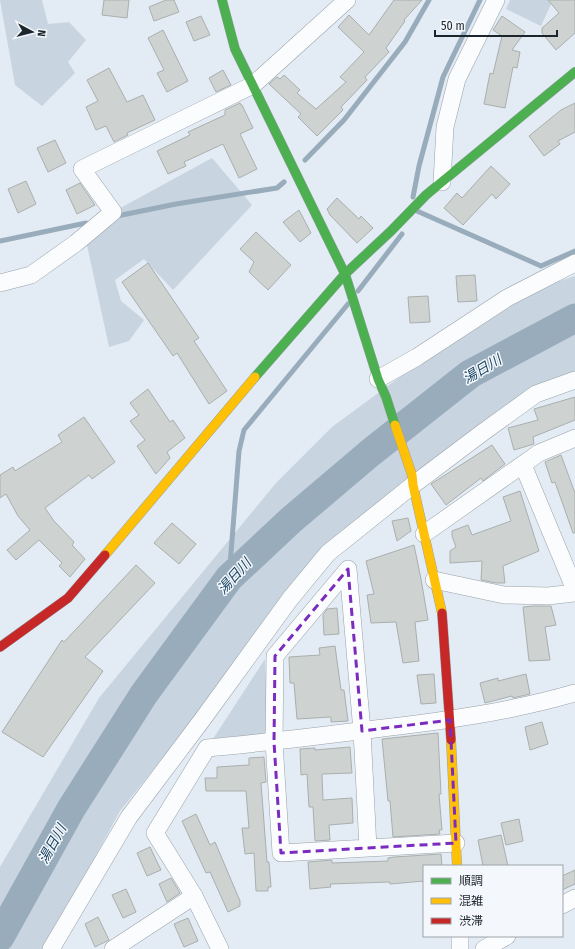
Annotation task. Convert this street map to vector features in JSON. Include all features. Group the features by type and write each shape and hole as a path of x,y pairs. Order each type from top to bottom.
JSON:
{"street":[{"path":"222,0 235,49 345,274 378,379 386,397 413,480 442,614 450,720 456,865"},
{"path":"0,282 31,275 76,243 113,212 82,169 253,85 347,0"},
{"path":"442,182 445,127 457,79 496,0"},
{"path":"0,647 68,598 261,370 345,274 421,200 575,72"},
{"path":"378,379 417,357 507,298 575,263"},
{"path":"51,949 129,817 198,726 290,599 328,553 413,480 536,394 575,380"},
{"path":"424,534 539,453 575,438"},
{"path":"434,580 504,595 548,596 575,592 523,465"},
{"path":"368,848 362,731 348,569 275,656 274,742 281,853 456,843"},
{"path":"220,949 194,896 154,833 207,748 274,742 450,720 575,693"},
{"path":"113,949 194,896"},
{"path":"563,904 575,898"},
{"path":"460,937 460,949"},
{"path":"484,949 505,937"}],"highlighted area":[{"path":"348,569 362,731 450,720 456,843 281,853 274,742 275,656"}],"shaded area":[{"path":"0,0 42,0 48,24 69,22 86,40 68,62 75,73 42,106 15,85"},
{"path":"510,0 553,0 541,26 506,9"},
{"path":"212,158 252,205 173,290 144,259 115,280 121,301 144,320 129,341 109,347 87,245 101,222 113,212"},
{"path":"575,276 575,386 489,424 315,568 120,811 45,949 0,949 0,867 99,698 276,483 332,427 507,298"},
{"path":"265,659 268,737 209,745"}],"building":[{"path":"104,0 129,0 127,18 102,15"},
{"path":"166,0 174,0 179,12 154,21 149,7"},
{"path":"394,0 422,0 404,20 405,21 386,48 389,52 365,77 367,80 341,107 343,110 317,136 298,117 301,114 269,84 277,77 280,79 284,75 300,90 297,93 316,109 346,82 340,77 364,52 338,27 349,15 369,35"},
{"path":"548,0 575,0 575,33 556,50 542,33 542,28 559,13"},
{"path":"201,16 210,35 194,41 186,22"},
{"path":"502,16 525,32 512,50 520,52 517,68 513,67 505,108 484,104 490,73 493,74 502,36 493,30"},
{"path":"163,30 188,81 167,92 157,73 164,70 148,38"},
{"path":"109,68 127,102 143,95 155,120 127,133 128,135 114,142 106,126 96,130 86,107 98,101 87,80"},
{"path":"223,70 231,85 216,92 209,78"},
{"path":"240,103 253,128 240,134 257,169 239,178 223,144 184,162 186,166 168,174 157,151 190,135 188,132 225,115 225,110"},
{"path":"575,103 575,132 558,141 560,144 544,156 529,136 561,110"},
{"path":"55,140 66,163 48,172 37,148"},
{"path":"491,166 510,184 496,199 492,194 463,225 444,208 457,193 462,198"},
{"path":"26,181 36,204 18,213 8,189"},
{"path":"80,183 95,205 77,214 66,190"},
{"path":"337,198 359,219 361,216 373,228 357,243 330,215 327,209"},
{"path":"299,210 311,233 300,242 283,222"},
{"path":"256,232 291,265 268,290 249,272 254,262 240,249"},
{"path":"148,263 199,338 194,341 227,391 209,404 177,353 173,356 122,282"},
{"path":"475,275 477,301 458,302 456,276"},
{"path":"428,296 430,322 410,323 408,297"},
{"path":"148,389 170,422 173,420 185,438 167,452 170,458 156,474 137,446 145,440 130,421 139,415 130,403"},
{"path":"575,397 575,420 533,437 534,444 514,450 508,428 538,420 534,409"},
{"path":"84,417 115,462 92,479 89,475 45,508 54,521 74,542 72,545 85,559 70,577 59,566 62,563 39,540 16,560 7,550 30,530 18,516 6,494 0,498 0,475 13,467 15,471 62,442 58,435"},
{"path":"492,445 505,464 483,481 481,478 446,505 431,484"},
{"path":"561,455 575,493 575,533 573,533 555,482 552,483 545,462"},
{"path":"520,491 539,551 503,566 505,583 481,580 482,561 450,563 450,551 456,547 452,536 452,531 468,525 472,535 511,521 503,497"},
{"path":"408,518 411,531 397,541 392,521"},
{"path":"172,523 196,544 179,564 154,543"},
{"path":"414,545 428,620 415,622 419,661 403,663 396,622 371,623 367,595 374,594 366,561"},
{"path":"136,565 155,583 85,657 103,671 43,757 2,732 62,640 64,642"},
{"path":"551,606 556,625 545,627 550,660 529,661 523,607"},
{"path":"337,608 339,634 324,635 323,615 327,609"},
{"path":"335,646 341,690 344,690 348,721 331,722 331,717 297,719 294,683 290,683 289,657 320,655 319,648"},
{"path":"434,674 436,703 421,704 417,675"},
{"path":"526,674 530,694 513,698 512,696 485,703 480,683 498,678 498,681"},
{"path":"542,722 548,744 530,750 525,727"},
{"path":"438,733 441,794 439,794 442,830 439,830 440,834 393,837 382,739"},
{"path":"350,747 352,773 322,774 323,800 352,798 353,823 329,825 330,840 315,841 313,807 309,807 307,774 301,775 300,749 315,748 315,750"},
{"path":"264,757 266,782 261,783 267,862 269,862 271,887 268,887 268,891 256,891 254,853 245,854 242,828 249,828 246,791 206,791 205,778 217,778 217,767 249,765 249,758"},
{"path":"196,814 210,845 215,842 240,901 240,906 228,912 210,872 206,873 182,821"},
{"path":"519,819 523,841 506,845 501,823"},
{"path":"501,835 508,865 483,865 478,840"},
{"path":"150,847 161,870 147,876 137,853"},
{"path":"441,854 442,865 423,865 423,881 390,884 390,882 330,884 331,887 310,889 308,862 332,860 332,863 388,861 388,858"},
{"path":"575,870 575,884 563,890 563,876"},
{"path":"171,878 180,893 167,902 159,884"},
{"path":"126,889 136,912 123,918 112,895"},
{"path":"98,917 109,940 95,947 85,924"},
{"path":"188,918 198,941 184,947 174,924"}],"waterway":[{"path":"305,160 344,120 405,42 429,0"},
{"path":"413,197 419,166 443,77 480,0"},
{"path":"117,216 176,204 277,188 284,182"},
{"path":"417,211 541,266 575,251"},
{"path":"0,241 86,223"},
{"path":"358,291 402,234"},
{"path":"229,578 239,451 244,430 348,304"},
{"name":"湯日川","path":"0,937 71,809 144,694 229,578 291,520 370,453 470,374 575,318"}],"traffic: fast":[{"path":"222,0 235,49 345,274 378,379 386,397 395,425"},
{"path":"255,377 345,274 391,231 426,195 575,72"}],"traffic: slow":[{"path":"105,555 255,377"},
{"path":"395,425 412,475 442,613"},
{"path":"451,740 457,865"}],"traffic: jam":[{"path":"0,647 68,598 105,555"},
{"path":"442,613 451,740"}]}
